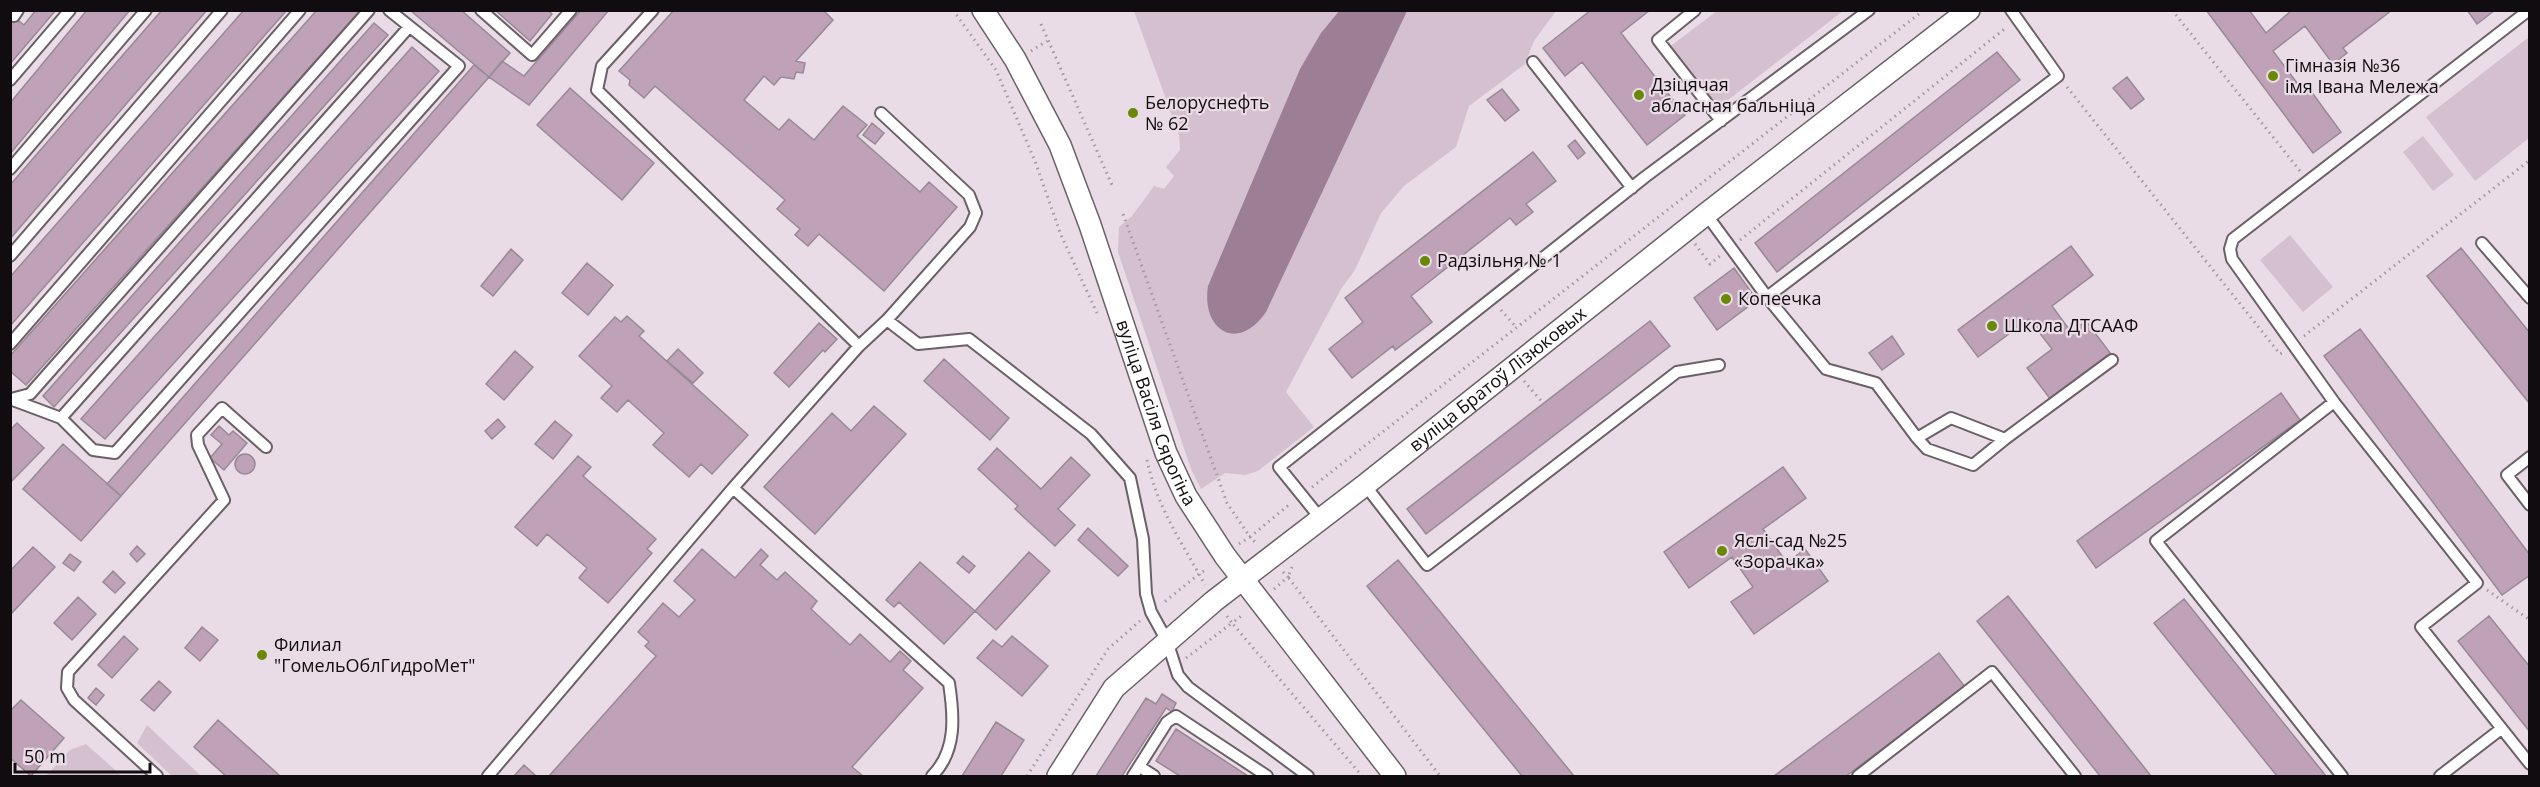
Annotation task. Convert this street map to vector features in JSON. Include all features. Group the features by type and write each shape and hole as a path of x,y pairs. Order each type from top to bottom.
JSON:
{"street":[{"name":"вуліца Васіля Сярогіна","path":"984,10 1016,59 1060,145 1090,225 1166,453 1203,526 1395,777"},
{"name":"вуліца Братоў Лізюковых","path":"1058,777 1114,688 1167,641 1243,578 1365,485 1706,214 1969,10"}],"lane":[{"path":"10,80 70,10"},
{"path":"10,169 146,10"},
{"path":"10,256 222,10"},
{"path":"10,344 300,10"},
{"path":"10,399 30,394 369,10"},
{"path":"10,399 61,418 93,450 115,453 459,66 388,10"},
{"path":"481,10 532,55 571,10"},
{"path":"653,10 602,66 597,90 859,346"},
{"path":"1695,10 1658,40 1720,121"},
{"path":"1321,519 1279,467 1632,188 1869,10"},
{"path":"2529,10 2233,239 2230,249 2232,259 2295,344 2334,402 2477,583 2421,627 2529,765"},
{"path":"1767,297 2058,76 2014,15"},
{"path":"61,418 409,27"},
{"path":"1533,62 1632,188"},
{"path":"488,777 733,488 859,346 887,320 970,227 976,213 969,195 881,113"},
{"path":"1706,214 1767,297 1826,369 1876,382 1927,449 1973,465 2112,360"},
{"path":"2482,243 2529,298"},
{"path":"887,320 918,344 969,339 1091,434 1130,478 1143,539 1146,594 1151,612 1167,641 1176,667 1188,687 1308,777"},
{"path":"1365,485 1427,565 1677,372 1719,365"},
{"path":"2334,402 2157,541 2342,777"},
{"path":"157,777 74,700 68,688 68,672 225,500 198,445 197,435 222,408 266,447"},
{"path":"1917,438 1951,418 2005,439"},
{"path":"2529,457 2507,475 2529,505"},
{"path":"733,488 949,683 953,714 951,742 932,777"},
{"path":"1858,777 1992,672 2075,777"},
{"path":"1154,777 1136,772 1167,722 1176,716 1267,777"},
{"path":"2440,777 2501,729"}],"path":[{"path":"953,10 996,70 1035,161 1061,236 1100,319"},
{"path":"957,16 964,10"},
{"path":"1234,547 1250,537 1923,10"},
{"path":"2172,10 2308,181"},
{"path":"1731,247 2014,15"},
{"path":"1041,24 1112,185"},
{"path":"1029,52 1047,41"},
{"path":"2058,76 2280,354 2529,159"},
{"path":"1123,214 1196,411 1218,484 1236,519 1264,552"},
{"path":"1492,298 1516,327"},
{"path":"1146,455 1153,487 1163,512 1207,590"},
{"path":"1281,570 1440,777"},
{"path":"1199,574 1204,571"},
{"path":"1273,590 1288,577"},
{"path":"2477,583 2529,620"},
{"path":"1220,608 1362,777"},
{"path":"1176,667 1247,611"}],"shaded area":[{"path":"1340,10 1407,11 1266,312 1244,332 1233,334 1224,331 1216,325 1210,315 1207,302 1208,286 1300,69 1321,33"},
{"path":"1134,11 1556,11 1534,41 1525,64 1469,106 1456,147 1404,186 1381,213 1355,270 1341,289 1286,392 1314,427 1258,471 1245,475 1225,473 1201,489 1191,469 1118,252 1119,227 1132,216 1154,186 1164,189 1174,176 1166,167 1180,150 1179,135"},
{"path":"1717,11 1843,11 1715,110 1668,48"},
{"path":"2529,37 2529,138 2475,181 2426,117"},
{"path":"2423,136 2454,175 2433,191 2403,152"},
{"path":"2290,235 2333,287 2303,312 2260,260"},
{"path":"147,725 201,776 172,776 137,743"},
{"path":"86,744 122,776 46,776 70,750"}],"building":[{"path":"36,10 56,10 10,64 10,22 15,18 24,25"},
{"path":"87,10 130,10 10,154 10,103"},
{"path":"162,10 207,10 10,239 10,185"},
{"path":"244,10 287,10 10,326 10,277"},
{"path":"317,10 361,10 26,385 10,371 10,356"},
{"path":"410,10 461,10 510,53 489,77"},
{"path":"495,10 548,10 552,14 530,41"},
{"path":"581,10 609,10 529,105 489,77 502,61 524,76"},
{"path":"674,10 823,10 833,20 796,61 805,63 803,73 796,72 794,79 781,77 774,85 764,76 744,100 779,130 789,119 814,140 843,106 867,125 857,136 920,192 929,182 957,207 884,291 819,234 808,246 795,235 800,229 777,209 785,200 655,86 644,98 629,85 630,80 619,71"},
{"name":"Дзіцячая абласная бальніца","path":"1591,10 1650,10 1621,33 1685,115 1647,145 1582,62 1565,76 1543,48"},
{"name":"Гімназія №36 імя Івана Мележа","path":"2206,10 2249,10 2266,33 2292,10 2392,10 2343,48 2347,53 2333,64 2305,26 2273,51 2303,91 2308,87 2341,132 2313,153"},
{"name":"Гімназія №36 імя Івана Мележа","path":"2467,10 2495,10 2477,24"},
{"path":"374,23 388,35 54,407 43,396"},
{"path":"412,47 439,71 105,439 81,419"},
{"path":"1997,52 2020,80 1777,272 1755,243"},
{"path":"474,65 489,77 121,496 107,484"},
{"path":"2127,77 2144,99 2131,109 2113,88"},
{"path":"570,88 654,163 622,200 537,125"},
{"path":"1502,89 1519,110 1505,121 1487,100"},
{"path":"872,123 884,133 875,144 863,135"},
{"path":"1575,140 1585,153 1578,159 1568,146"},
{"name":"Радзільня № 1","path":"1533,152 1556,181 1526,204 1533,212 1516,225 1510,218 1411,296 1432,322 1395,350 1393,346 1352,378 1329,349 1363,322 1345,298"},
{"name":"Школа ДТСААФ","path":"2071,246 2093,275 2052,306 2071,332 2086,321 2111,354 2051,400 2027,368 2052,349 2029,319 1978,357 1958,330"},
{"path":"2461,248 2530,333 2530,404 2427,276"},
{"path":"511,249 523,260 493,296 481,286"},
{"path":"587,263 613,285 588,315 562,293"},
{"name":"Копеечка","path":"1734,268 1757,300 1717,330 1694,298"},
{"path":"627,316 644,331 639,336 748,435 712,474 701,464 689,477 653,445 664,433 628,400 617,412 601,398 612,386 579,356 615,317 621,322"},
{"path":"1650,321 1670,346 1426,534 1407,509"},
{"path":"819,323 837,339 825,352 823,350 789,387 774,373"},
{"path":"2360,329 2530,555 2530,575 2502,595 2324,356"},
{"path":"1892,336 1904,354 1882,370 1869,353"},
{"path":"678,349 703,373 693,383 667,361"},
{"path":"515,351 533,367 504,400 486,384"},
{"path":"944,359 1009,418 990,440 924,381"},
{"path":"2281,393 2300,420 2096,568 2077,541"},
{"path":"874,406 906,434 815,534 764,487 832,413 851,431"},
{"path":"498,419 505,427 492,439 485,431"},
{"path":"555,421 572,435 553,459 535,444"},
{"path":"17,423 44,448 10,483 10,430"},
{"path":"219,426 229,435 233,431 247,443 224,470 210,458 222,444 211,435"},
{"path":"63,444 121,496 81,541 23,489"},
{"path":"997,448 1041,489 1071,457 1090,475 1058,509 1075,525 1055,546 1015,509 1018,506 978,469"},
{"path":"245,454 252,457 255,464 252,471 245,474 238,471 235,464 238,457"},
{"path":"578,456 591,467 583,476 656,539 647,549 652,553 608,603 579,578 587,568 547,534 537,546 515,527"},
{"name":"Яслі-сад №25 «Зорачка»","path":"1783,467 1806,498 1763,529 1787,563 1805,549 1828,581 1754,634 1731,602 1753,587 1732,557 1689,588 1664,552"},
{"path":"1088,528 1128,566 1118,576 1078,540"},
{"path":"137,546 145,554 137,562 130,554"},
{"path":"33,547 55,567 10,615 10,571"},
{"path":"702,549 735,578 761,549 768,556 760,565 777,580 785,572 817,601 811,609 850,645 860,634 890,662 900,651 911,661 903,670 923,688 852,767 863,776 549,776 656,656 645,646 649,642 638,632 663,603 679,617 695,600 674,581"},
{"path":"1029,552 1050,571 996,630 975,611"},
{"path":"70,554 81,562 74,571 63,563"},
{"path":"963,556 975,566 969,573 957,563"},
{"path":"1398,560 1574,776 1522,776 1367,586"},
{"path":"920,562 975,611 944,644 899,602 894,607 886,600"},
{"path":"113,571 125,583 115,593 103,582"},
{"path":"2008,596 2151,776 2100,776 1977,621"},
{"path":"78,597 96,614 72,640 54,623"},
{"path":"2184,599 2326,776 2277,776 2154,623"},
{"path":"2489,616 2530,667 2530,732 2458,641"},
{"path":"202,627 218,640 200,661 185,648"},
{"path":"124,636 138,649 112,678 98,665"},
{"path":"1012,636 1048,666 1022,696 977,658 993,640 1002,647"},
{"path":"1939,653 1965,687 1846,776 1774,776"},
{"path":"159,681 171,692 154,711 141,700"},
{"path":"96,688 104,695 96,705 88,698"},
{"path":"1162,694 1176,703 1172,712 1166,708 1122,776 1096,776 1146,698 1156,704"},
{"path":"21,700 64,738 31,776 10,758 10,711"},
{"path":"218,720 280,776 226,776 194,747"},
{"path":"996,722 1024,740 1001,776 962,776"},
{"path":"1176,729 1248,776 1180,776 1156,761"},
{"path":"524,765 536,776 514,776"}],"place":[{"name":"Гімназія №36 імя Івана Мележа","path":"2273,76"},
{"name":"Дзіцячая абласная бальніца","path":"1639,95"},
{"name":"Белоруснефть № 62","path":"1133,113"},
{"name":"Радзільня № 1","path":"1425,261"},
{"name":"Копеечка","path":"1726,299"},
{"name":"Школа ДТСААФ","path":"1992,326"},
{"name":"Яслі-сад №25 «Зорачка»","path":"1722,551"},
{"name":"Филиал \"ГомельОблГидроМет\"","path":"262,655"}]}
